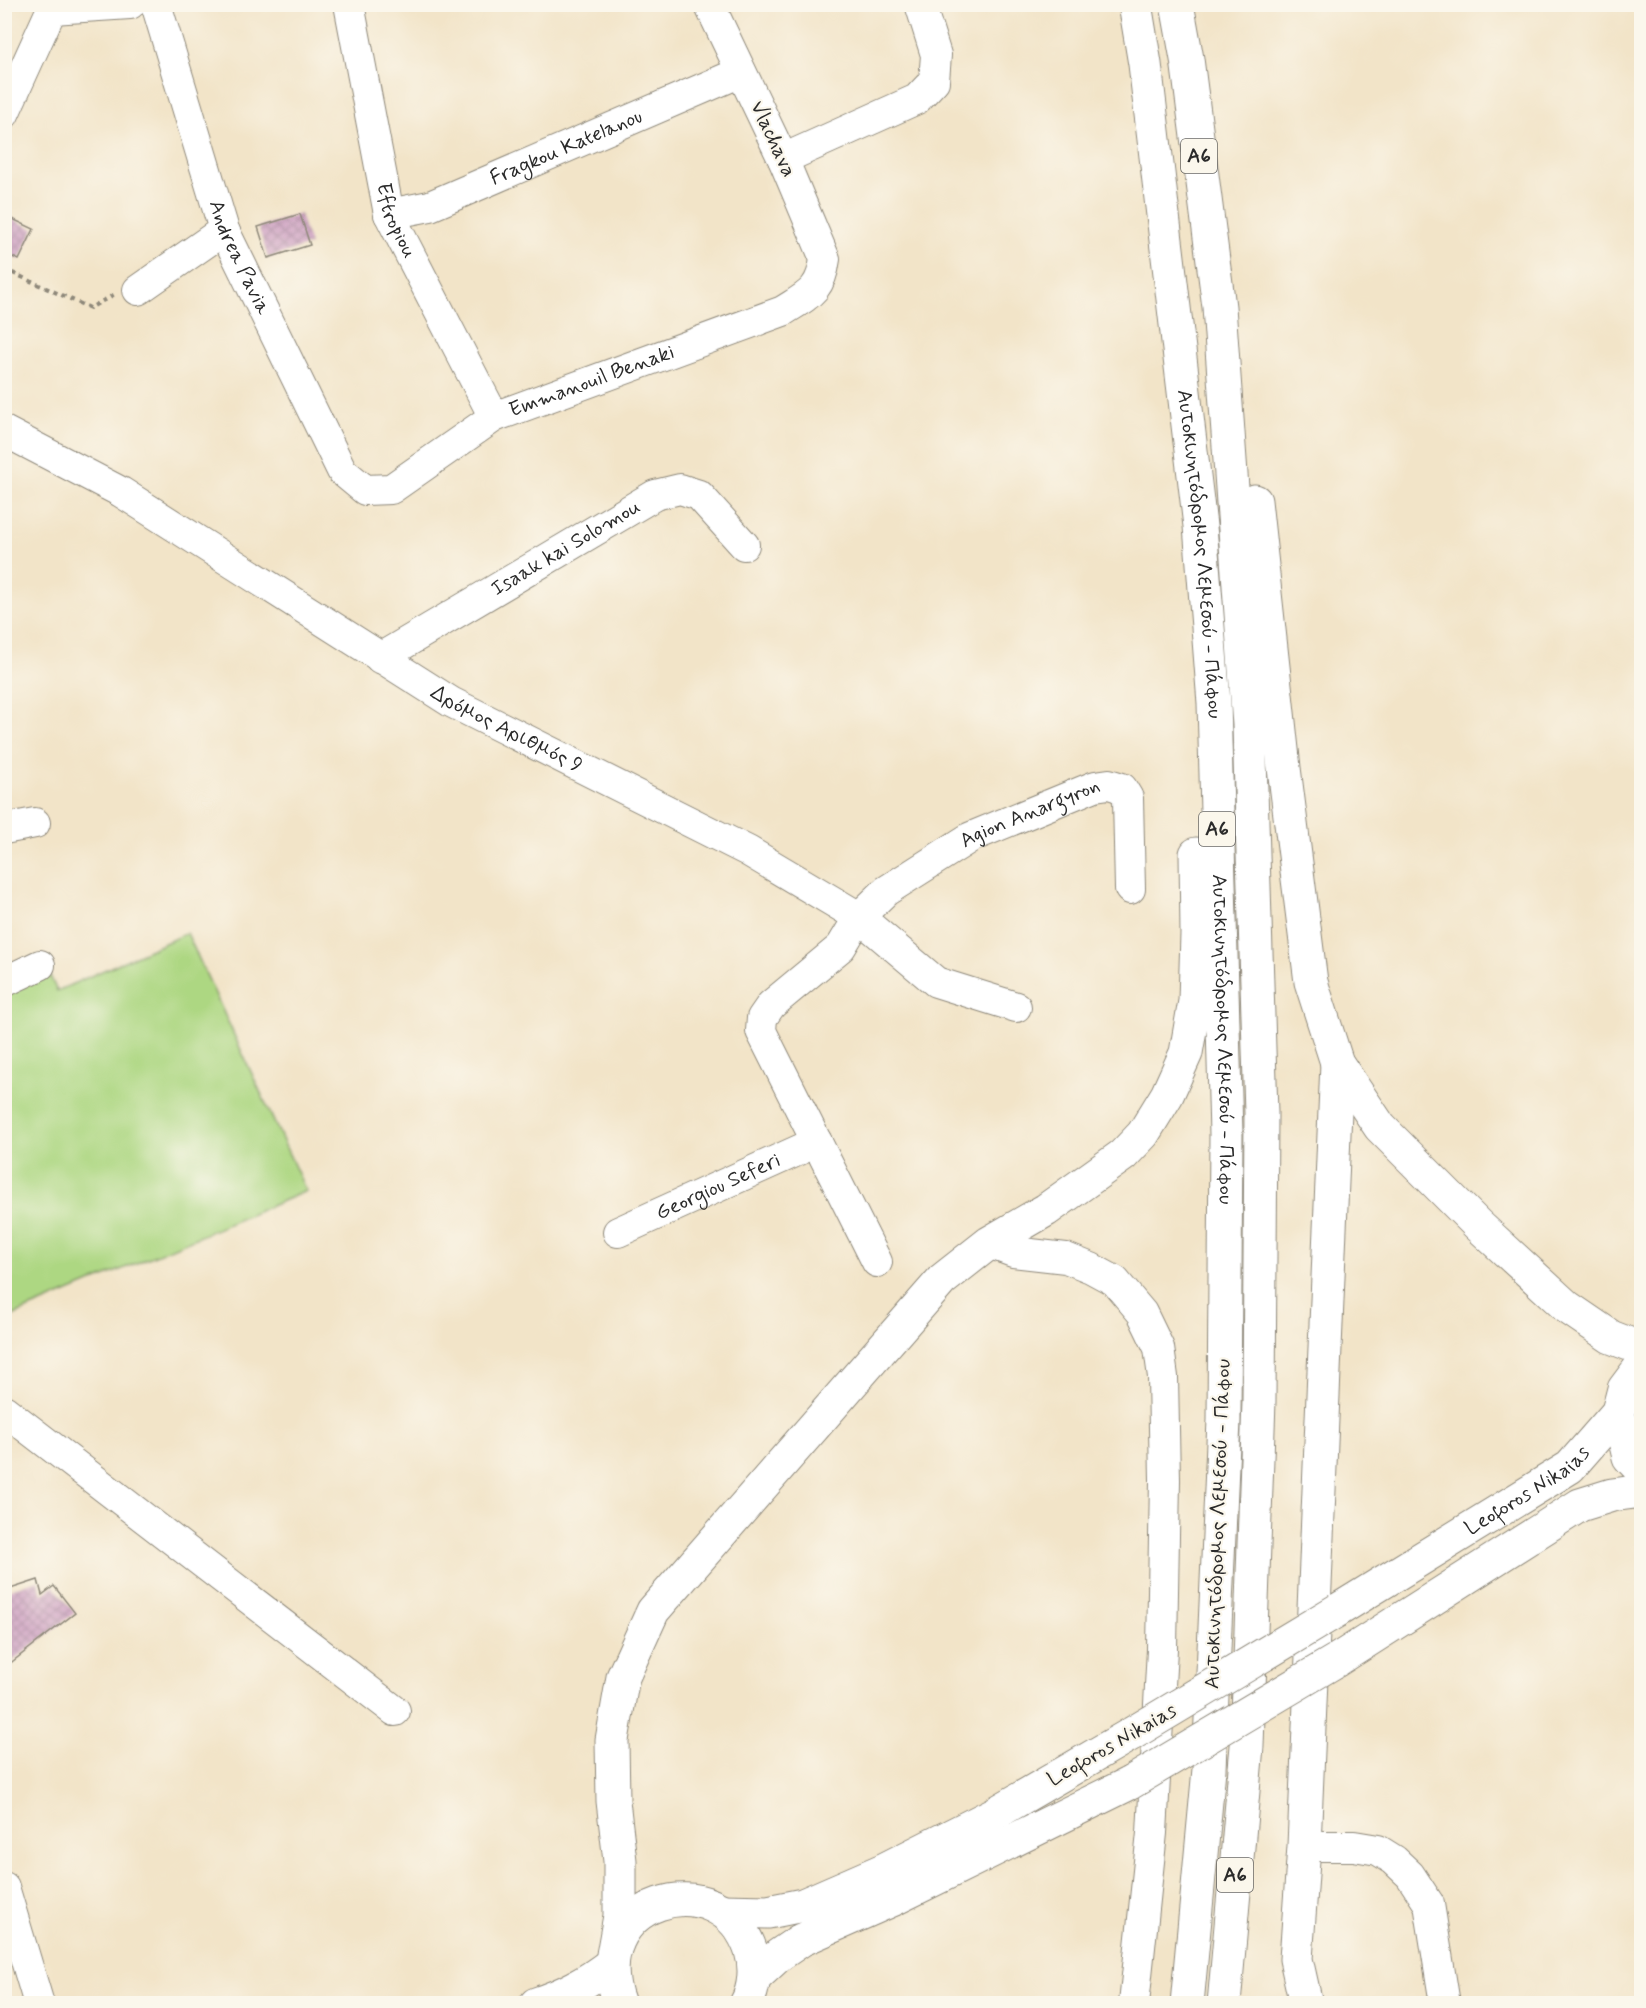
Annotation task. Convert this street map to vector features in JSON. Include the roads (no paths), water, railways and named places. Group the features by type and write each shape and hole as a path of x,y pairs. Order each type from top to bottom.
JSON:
{"main road":[{"name":"Αυτοκινητόδρομος Λεμεσού - Πάφου","path":"1135,4 1146,64 1200,526 1214,703 1226,1134 1224,1420 1212,1712 1209,1769 1187,2004"},
{"name":"Αυτοκινητόδρομος Λεμεσού - Πάφου","path":"1177,4 1219,307 1249,725 1261,1113 1259,1401 1247,1746 1224,2004"},
{"path":"1219,307 1255,500 1284,768 1311,982 1337,1063 1380,1127 1478,1225 1567,1307 1611,1337 1641,1349"},
{"path":"619,2004 613,1986 612,1959 620,1916 620,1861 613,1801 612,1740 623,1677 653,1611 942,1280 989,1243 1046,1210 1123,1155 1143,1134 1167,1095 1186,1053 1195,1001 1197,933 1193,686 1183,536 1178,331"},
{"path":"1306,2004 1296,1959 1304,1846 1337,1063"},
{"path":"1641,1365 1624,1389 1618,1412 1629,1457 1641,1471"},
{"name":"Leoforos Nikaias","path":"723,1911 768,1912 803,1905 881,1871 994,1814 1338,1610 1570,1467 1618,1412"},
{"name":"Leoforos Nikaias","path":"750,1990 779,1955 801,1940 892,1900 1130,1783 1337,1660 1580,1505 1641,1491"},
{"path":"536,2004 563,1995 589,1981 612,1959 620,1937 632,1921 648,1909 666,1901 686,1899 705,1903 723,1911 737,1924 747,1940 753,1958 750,1990"}],"street":[{"path":"4,114 53,7 130,4"},
{"name":"Andrea Pavia","path":"156,4 224,230 342,471 364,490"},
{"name":"Eftropiou","path":"349,4 389,214 494,417"},
{"name":"Vlachava","path":"709,4 783,159 825,259 823,277"},
{"path":"783,159 917,99 934,81 936,55 920,4"},
{"name":"Fragkou Katelanou","path":"389,214 430,206 741,72"},
{"path":"138,290 224,230"},
{"name":"Emmanouil Benaki","path":"364,490 391,489 494,417 783,311 812,292 823,277"},
{"name":"Δρόμος Αριθμός 9","path":"4,431 121,492 451,702 748,851 860,917 936,981 1016,1007"},
{"name":"Isaak kai Solomou","path":"380,658 655,495 680,489 699,495 744,545"},
{"name":"Agion Anargyron","path":"860,917 886,891 971,837 1095,786 1109,783 1122,788 1128,798 1130,889"},
{"path":"4,829 35,824"},
{"path":"860,917 841,947 771,1005 762,1018 761,1031 877,1262"},
{"path":"4,982 40,965"},
{"name":"Georgiou Seferi","path":"618,1232 817,1142"},
{"path":"989,1243 1012,1252 1066,1258 1115,1281 1142,1312 1159,1348 1165,1480 1162,1649 1152,1833 1134,2004"},
{"path":"4,1410 395,1711"},
{"path":"1304,1846 1354,1846 1378,1850 1394,1860 1410,1875 1429,1904 1444,2004"},
{"path":"4,1887 39,2004"}]}
